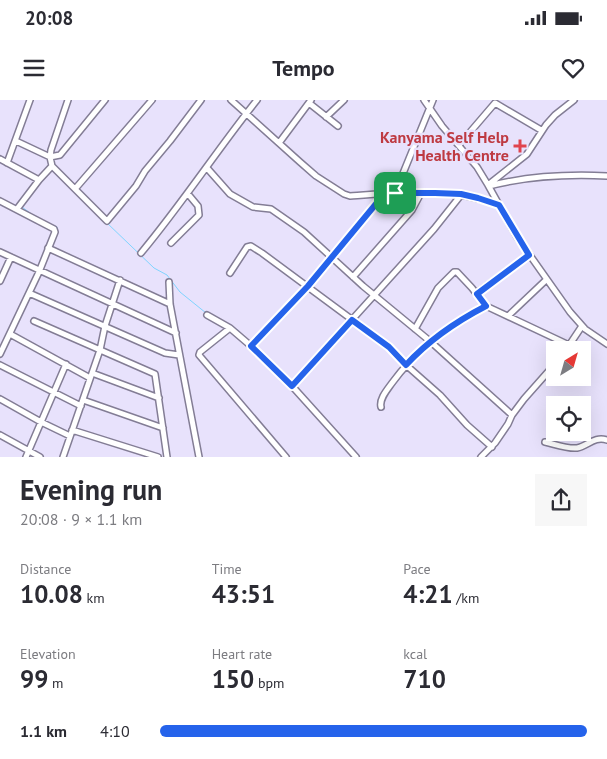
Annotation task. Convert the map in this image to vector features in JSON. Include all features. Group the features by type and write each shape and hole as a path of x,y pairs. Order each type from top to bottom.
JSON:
{"street":[{"path":"7,163 30,100"},
{"path":"68,100 50,157 52,166 107,221 201,100"},
{"path":"16,141 50,157 60,155 106,100"},
{"path":"74,189 152,100"},
{"path":"232,100 316,176 344,194 350,196 385,193 461,194 499,205"},
{"path":"141,253 188,194 257,100"},
{"path":"326,116 344,100"},
{"path":"424,100 489,186 529,255 546,280 582,326 607,344"},
{"path":"395,193 433,100"},
{"path":"489,186 527,154 541,130 555,115 574,100"},
{"path":"279,143 310,101 338,126"},
{"path":"459,145 493,101 541,130"},
{"path":"0,159 39,180"},
{"path":"17,209 52,166"},
{"path":"207,168 230,194 253,207 271,209 304,232 374,296 431,342 512,415"},
{"path":"489,186 538,177 607,176"},
{"path":"251,346 308,286 385,193"},
{"path":"353,277 412,210 421,193"},
{"path":"171,243 200,214 198,206 188,194"},
{"path":"292,386 434,229 461,194"},
{"path":"0,201 54,229 55,232 40,270 0,354"},
{"path":"230,273 249,246 308,286 389,347 440,395 461,419 492,447"},
{"path":"48,248 170,304"},
{"path":"0,252 176,333"},
{"path":"477,294 529,255"},
{"path":"0,281 11,257"},
{"path":"415,329 438,288 454,272 459,273 486,306 556,341"},
{"path":"63,456 100,350 105,326 120,280"},
{"path":"508,316 546,280"},
{"path":"169,282 170,304 199,456"},
{"path":"29,293 166,353 179,355"},
{"path":"381,407 380,402 382,398 406,365 421,349 466,317 486,306"},
{"path":"207,315 230,328 251,346 292,386 356,456"},
{"path":"34,321 155,374 167,456"},
{"path":"571,341 582,326"},
{"path":"230,328 200,352 199,355 286,456"},
{"path":"10,334 91,375 159,398"},
{"path":"26,456 66,364"},
{"path":"0,365 54,393 163,428"},
{"path":"481,456 492,447 512,415 546,375"},
{"path":"0,399 70,436"},
{"path":"72,430 158,456"},
{"path":"0,435 40,456"},
{"path":"545,442 578,448 593,440 607,440"}],"waterway":[{"path":"22,207 34,216"},
{"path":"106,222 154,268 167,275 180,292 206,313"},
{"path":"47,223 57,227 57,229"},
{"path":"217,318 239,331 246,338"},
{"path":"285,376 293,383"}],"place":[{"name":"Kanyama Self Help Health Centre","path":"520,146"}],"route":[{"path":"385,193 395,193 461,194 499,205 529,255 477,294 486,306 466,317 421,349 406,365 389,347 352,320 292,386 251,346 308,286 385,193"}]}
